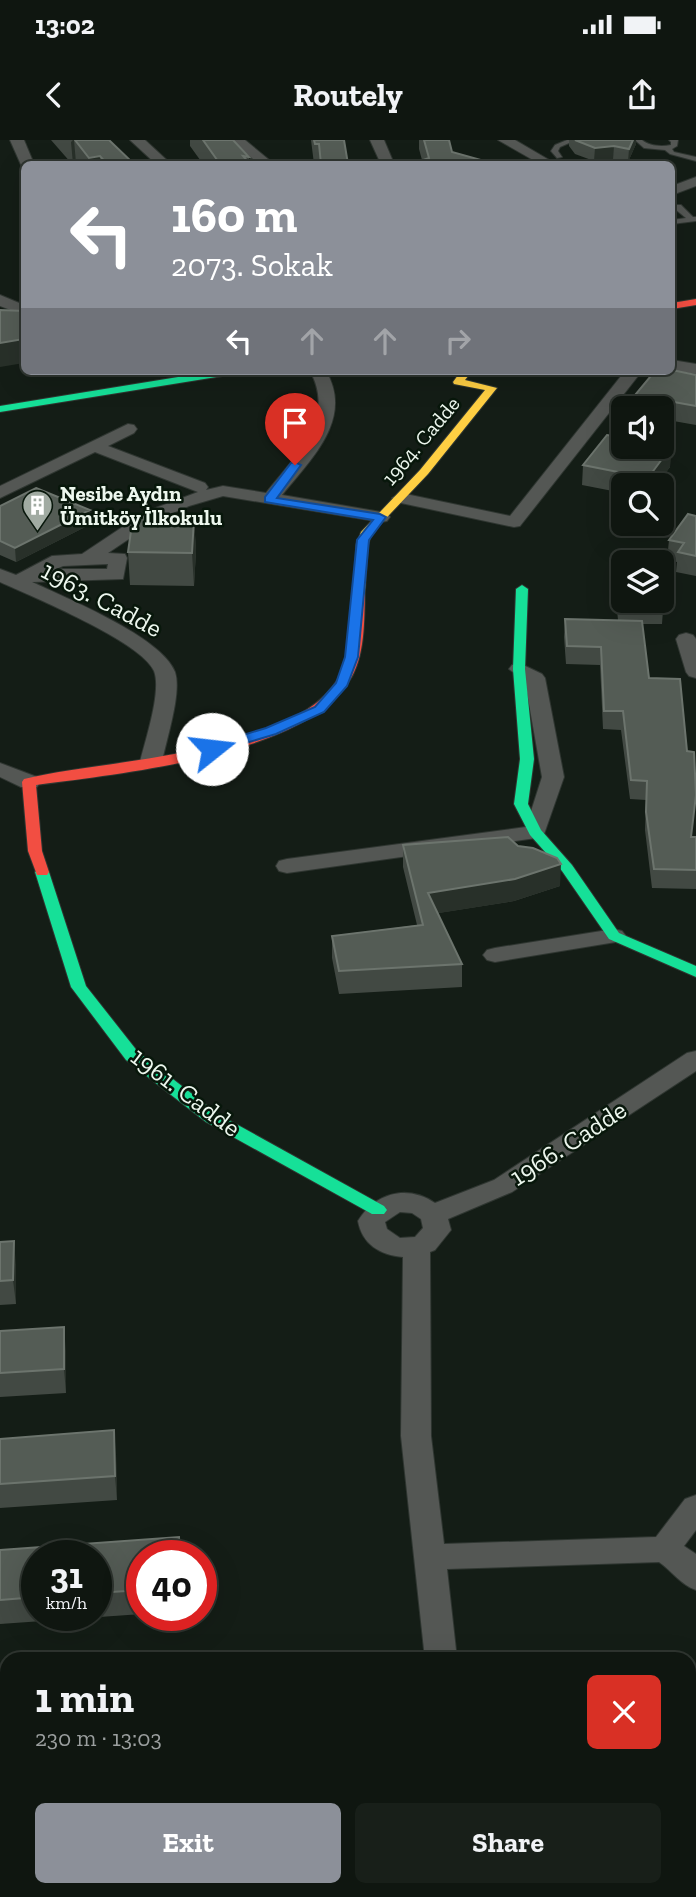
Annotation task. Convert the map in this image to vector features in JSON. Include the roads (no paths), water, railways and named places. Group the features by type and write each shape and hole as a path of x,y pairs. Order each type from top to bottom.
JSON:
{"street":[{"path":"17,140 26,161"},
{"path":"137,140 161,161"},
{"path":"237,140 263,161"},
{"path":"377,140 385,159"},
{"path":"505,140 554,161"},
{"path":"521,149 545,140"},
{"path":"675,190 696,181"},
{"path":"0,300 21,309"},
{"path":"675,306 696,302"},
{"path":"0,316 21,318"},
{"path":"675,366 696,369"},
{"path":"0,410 211,375"},
{"path":"269,500 328,417 329,390 320,375"},
{"name":"1964. Cadde","path":"29,782 212,749 271,731 320,709 333,697 342,684 351,657 363,540 492,388 458,382 464,375"},
{"path":"401,498 514,522 631,375"},
{"path":"0,493 128,429"},
{"path":"94,446 200,487"},
{"path":"86,559 151,516 183,502 223,491 380,517"},
{"path":"118,558 116,575 16,578 59,560 118,558"},
{"name":"1963. Cadde","path":"16,578 135,641 159,660 166,672 166,687 151,762"},
{"path":"522,589 519,669 536,678 553,777 535,832"},
{"path":"686,639 696,672"},
{"path":"0,769 29,782"},
{"name":"1961. Cadde","path":"29,782 35,851 79,987 132,1056 212,1118 378,1210"},
{"path":"287,866 535,832"},
{"path":"535,832 567,868 614,936 696,972"},
{"path":"495,955 614,936"},
{"name":"1966. Cadde","path":"433,1214 503,1186 696,1059"},
{"path":"397,1202 427,1208 433,1214 437,1230 426,1243 416,1247 394,1247 376,1238 370,1224 378,1210 397,1202"},
{"path":"416,1247 416,1436 440,1652"},
{"path":"664,1549 696,1507"},
{"path":"429,1557 664,1549 687,1564 696,1577"}],"lane":[{"path":"554,161 557,146 573,140"},
{"path":"638,140 646,147 667,148 674,146 675,142 671,140"},
{"path":"667,148 672,153 696,159"},
{"path":"678,207 694,220"},
{"path":"675,222 694,220"}],"place":[{"name":"Nesibe Aydın Ümitköy İlkokulu","path":"37,533"}]}
